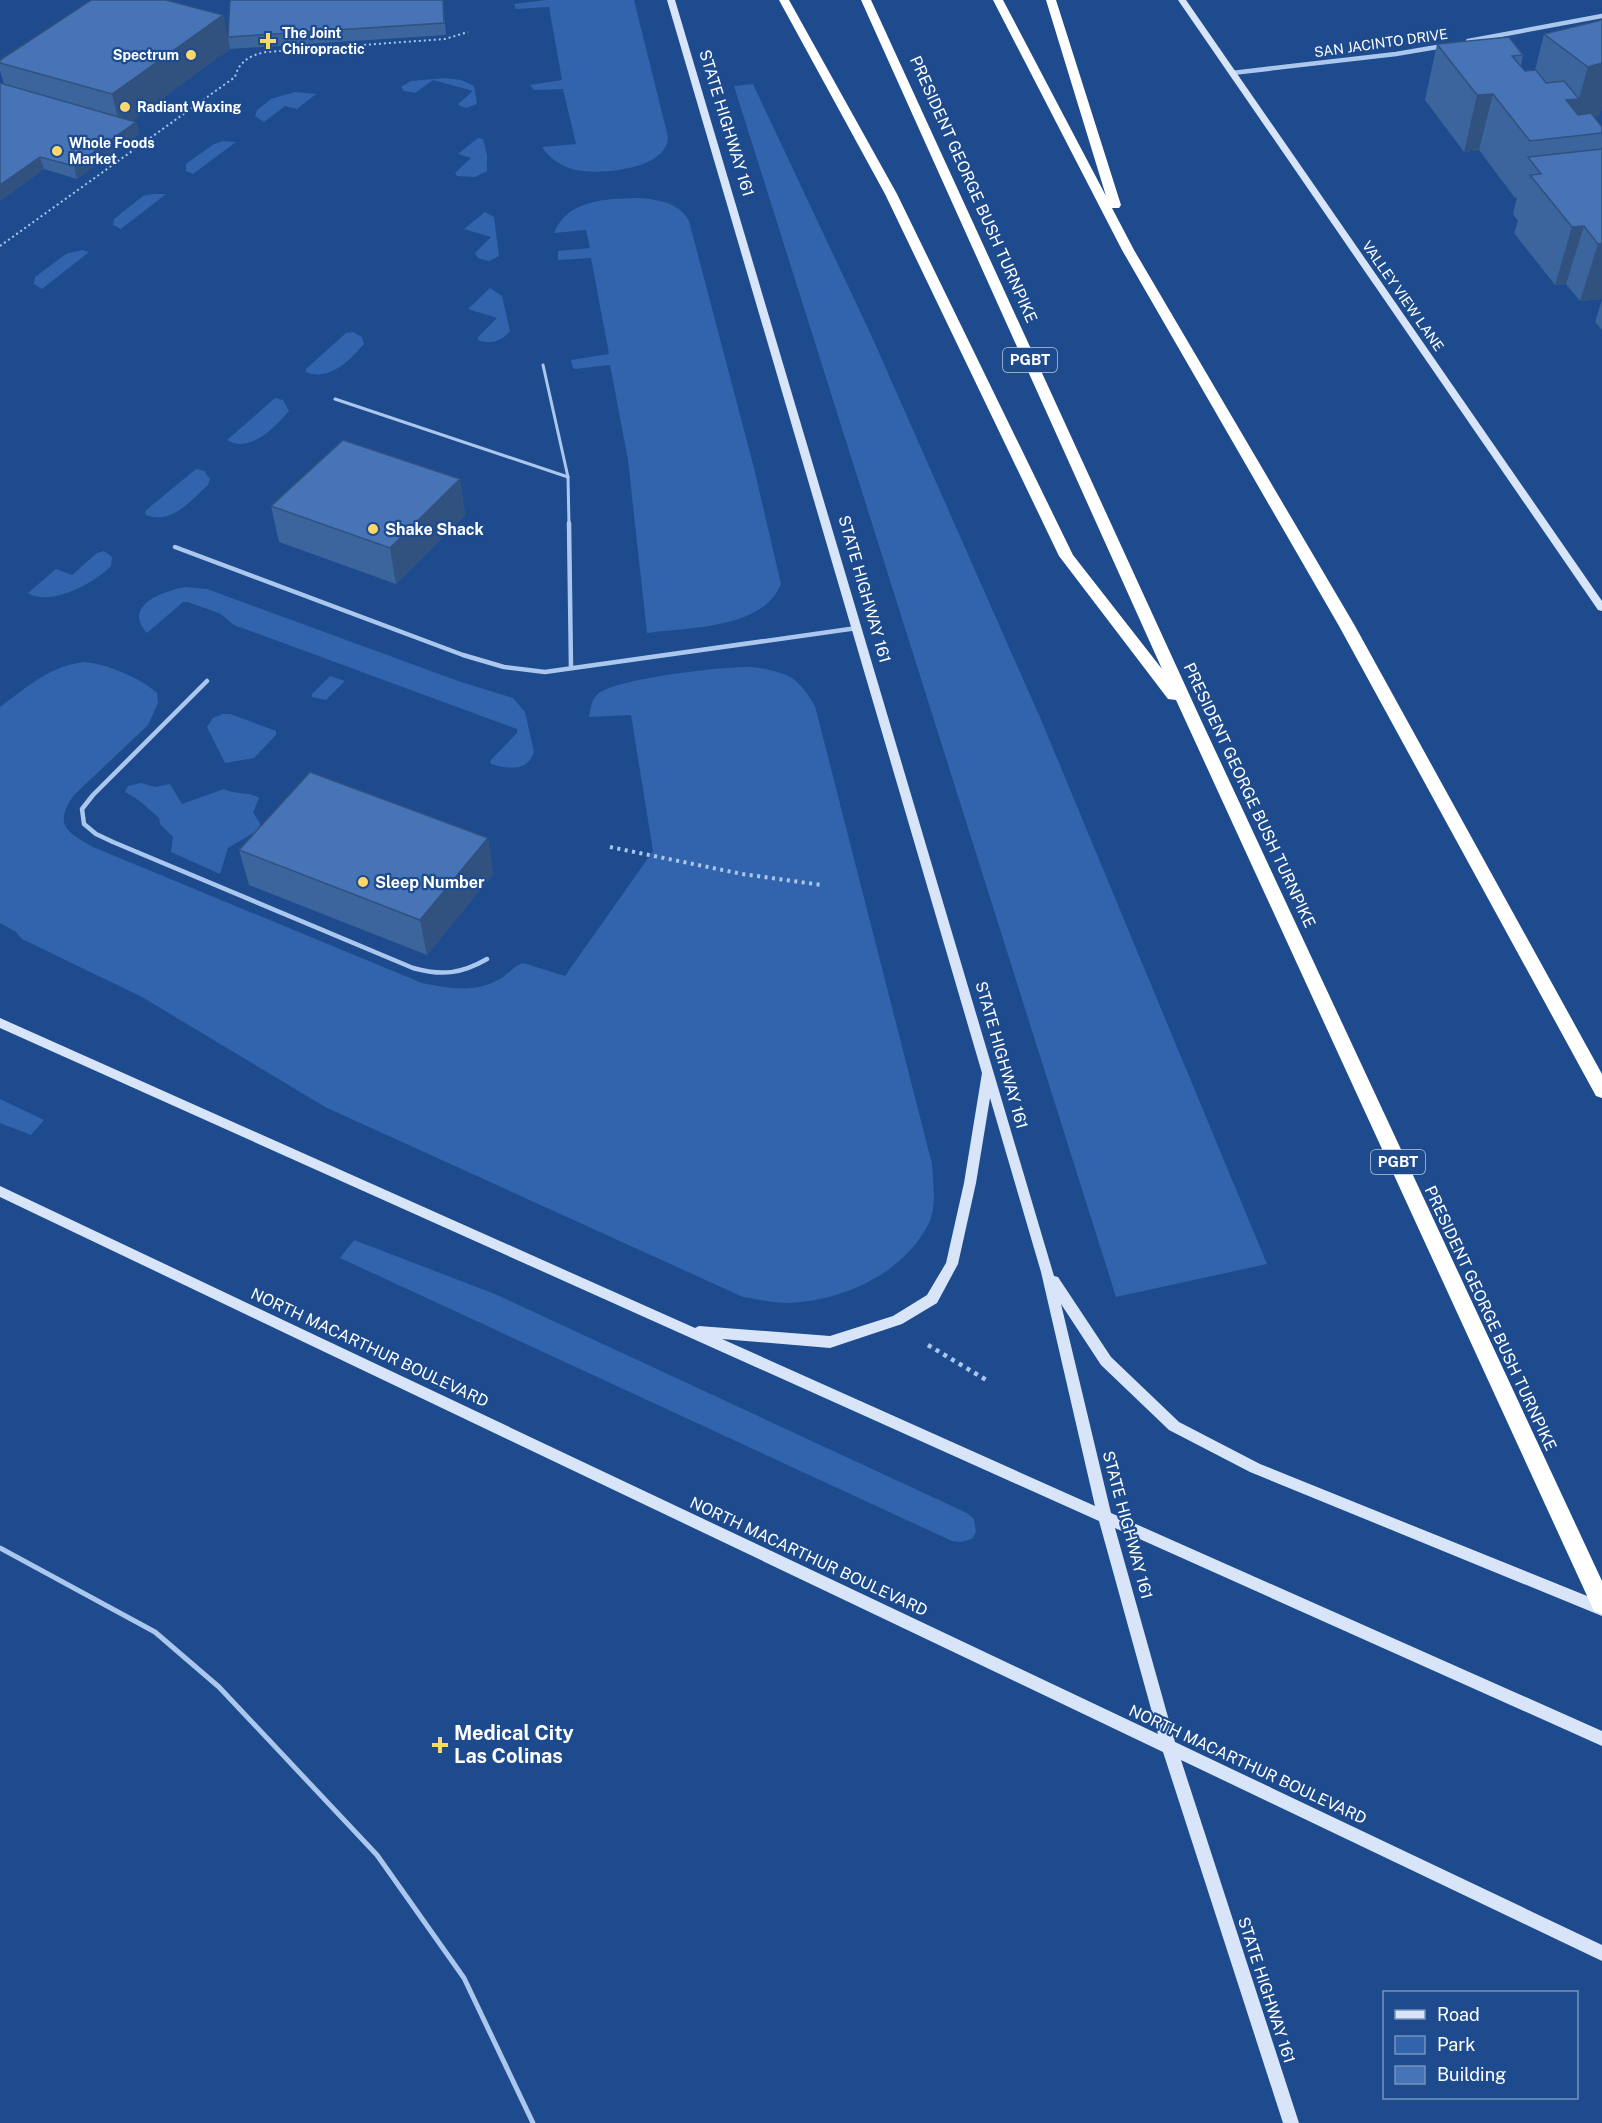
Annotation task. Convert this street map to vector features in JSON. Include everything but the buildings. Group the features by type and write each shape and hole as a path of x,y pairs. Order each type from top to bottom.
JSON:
{"highway":[{"path":"784,0 891,194 1066,556 1193,720"},
{"name":"PRESIDENT GEORGE BUSH TURNPIKE","path":"866,0 1193,720 1602,1604"},
{"path":"998,0 1128,250 1347,626 1602,1091"},
{"path":"1051,0 1128,250"}],"main road":[{"name":"STATE HIGHWAY 161","path":"671,0 1047,1272 1106,1517 1169,1747 1291,2123"},
{"name":"VALLEY VIEW LANE","path":"1182,0 1602,608"},
{"path":"0,1023 1602,1738"},
{"path":"690,1331 830,1342 897,1320 932,1299 952,1264 970,1183 988,1072"},
{"name":"NORTH MACARTHUR BOULEVARD","path":"0,1191 1602,1953"},
{"path":"1047,1272 1106,1360 1174,1426 1255,1468 1602,1609"}],"street":[{"name":"SAN JACINTO DRIVE","path":"1463,42 1602,16"},
{"name":"SAN JACINTO DRIVE","path":"1232,73 1396,54 1452,44"}],"lane":[{"path":"543,365 568,477 571,668"},
{"path":"335,399 568,477"},
{"path":"175,547 503,668 545,672 857,628"},
{"path":"207,681 93,795 82,809 84,824 96,834 113,842 413,968 448,976 467,971 487,959"},
{"path":"0,1548 155,1632 219,1687 377,1855 464,1978 532,2123"}],"path":[{"path":"0,246 235,77 237,65 251,56 266,52 445,39 468,32"},
{"path":"610,847 742,874 822,885"},
{"path":"920,1340 988,1381"}],"green space":[{"path":"546,0 634,0 668,137 665,148 657,157 631,168 600,172 587,171 571,169 556,162 542,147 576,144 563,89 534,90 530,85 562,80 549,7 516,9 514,4"},
{"path":"445,78 461,80 474,86 477,104 466,108 460,106 458,104 473,91 433,80 415,93 404,91 401,87 411,81"},
{"path":"753,84 872,337 1042,722 1267,1264 1116,1297 734,86"},
{"path":"295,92 316,94 297,109 285,106 264,122 255,116 257,110 271,99"},
{"path":"478,138 483,139 487,155 487,171 475,177 457,176 455,173 471,158 458,154"},
{"path":"223,141 236,142 193,174 186,171 186,164 214,144"},
{"path":"166,194 121,229 113,225 114,219 143,196"},
{"path":"613,199 652,199 673,206 689,221 754,468 781,584 772,599 759,610 742,618 704,627 647,633 628,460 610,365 575,369 571,360 609,354 591,258 558,260 558,251 590,248 586,230 554,233 560,222 578,207"},
{"path":"485,212 494,217 499,256 489,261 478,258 475,253 491,237 464,229"},
{"path":"82,250 89,252 42,289 34,284 35,277 66,254"},
{"path":"490,288 502,296 510,331 500,340 487,342 478,340 478,337 497,318 468,309"},
{"path":"353,332 362,337 364,344 346,363 323,374 306,372 306,369 346,333"},
{"path":"275,398 283,400 289,411 269,431 244,444 227,440"},
{"path":"196,469 204,471 210,479 208,485 194,498 180,510 164,517 146,515 145,511"},
{"path":"104,551 112,557 111,566 84,586 48,597 37,597 28,593 56,569 72,575 97,553"},
{"path":"186,587 207,589 461,682 513,698 525,712 534,752 527,763 522,766 510,768 491,764 490,761 517,733 517,729 234,625 221,614 188,602 183,602 147,633 140,623 139,614 143,607 158,595"},
{"path":"85,662 114,669 142,682 157,693 158,703 148,725 74,795 64,814 66,827 70,832 93,847 422,983 460,988 487,985 523,963 565,976 653,851 631,715 589,717 596,695 628,682 673,674 739,667 767,669 792,678 802,687 815,706 932,1164 933,1209 929,1223 918,1241 888,1270 850,1290 829,1297 788,1303 743,1297 325,1107 142,997 22,939 16,932 0,923 0,707 50,672"},
{"path":"330,676 345,681 326,700 312,697 312,694"},
{"path":"230,714 276,731 276,735 254,758 225,763 207,727 213,718"},
{"path":"141,783 155,787 170,784 182,804 224,789 255,796 259,798 253,813 260,823 260,829 228,848 220,874 171,852 173,837 160,824 159,818 139,800 125,792 128,786"},
{"path":"0,1099 44,1120 31,1135 0,1123"},
{"path":"354,1240 495,1294 967,1513 974,1519 976,1532 972,1539 961,1542 952,1541 340,1258"}],"place":[{"name":"The Joint Chiropractic","path":"268,41"},
{"name":"Spectrum","path":"191,55"},
{"name":"Radiant Waxing","path":"125,107"},
{"name":"Whole Foods Market","path":"57,151"},
{"name":"Shake Shack","path":"373,529"},
{"name":"Sleep Number","path":"363,882"},
{"name":"Medical City Las Colinas","path":"440,1745"}]}
